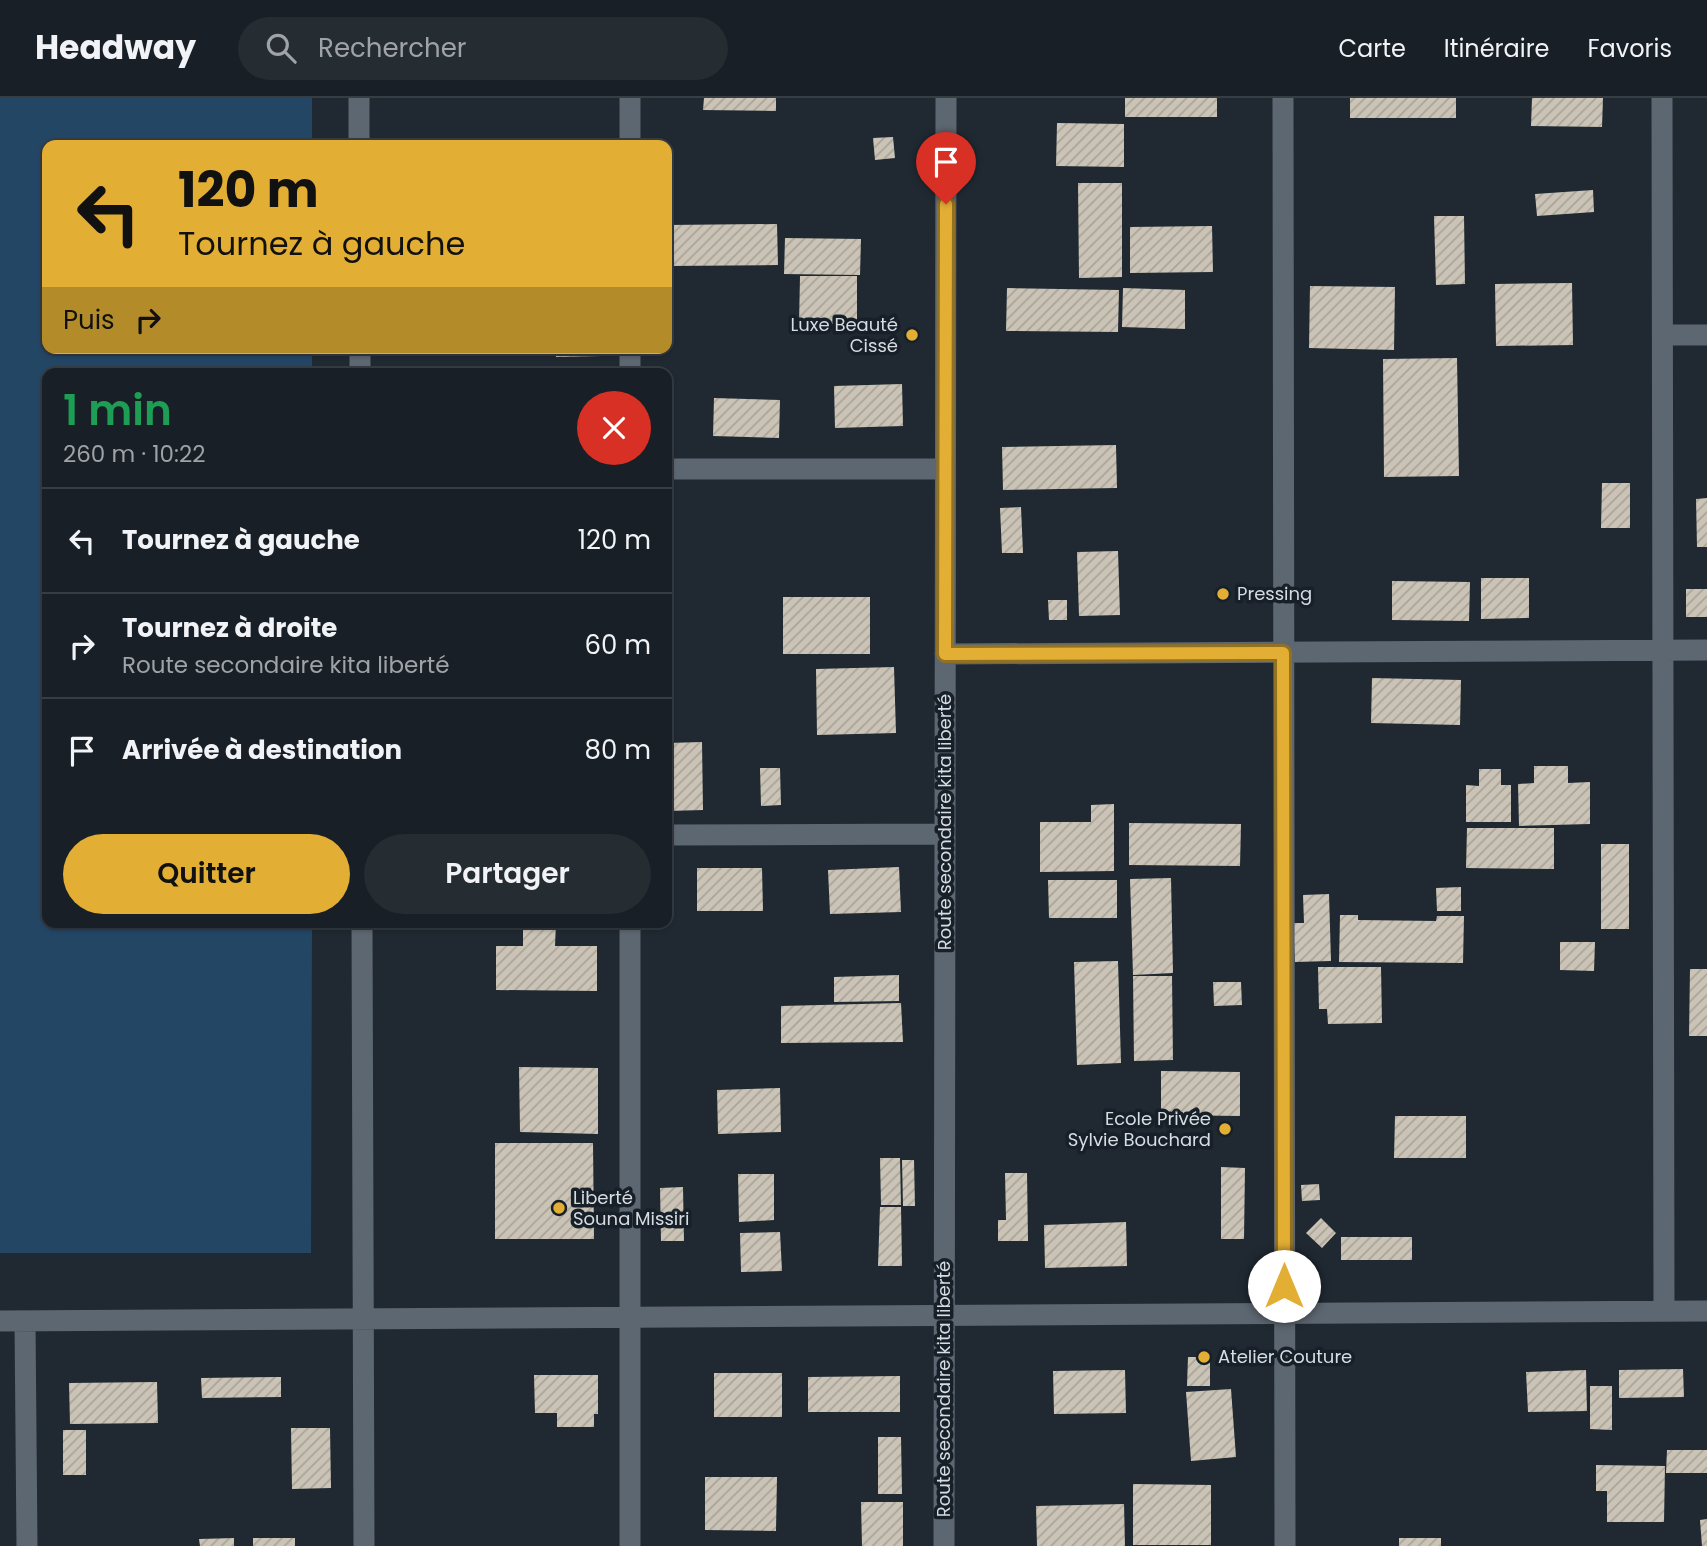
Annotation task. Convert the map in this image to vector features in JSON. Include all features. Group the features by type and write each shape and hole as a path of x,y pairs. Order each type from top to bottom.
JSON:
{"street":[{"path":"359,98 359,140"},
{"path":"630,98 630,140"},
{"name":"Route secondaire kita liberté","path":"944,1546 946,98"},
{"path":"1283,98 1284,1546"},
{"path":"1662,98 1664,1311"},
{"path":"1663,335 1707,335"},
{"path":"672,469 945,468"},
{"path":"945,654 1707,650"},
{"path":"672,835 945,834"},
{"path":"362,928 364,1546"},
{"path":"630,928 630,1546"},
{"path":"0,1321 1707,1311"},
{"path":"25,1321 27,1546"}],"shaded area":[{"path":"0,98 312,98 312,140 42,140 42,354 312,354 312,368 42,368 42,928 312,928 311,1253 0,1253"}],"building":[{"path":"704,98 776,98 776,111 703,110"},
{"path":"1125,98 1217,98 1217,117 1125,117"},
{"path":"1350,98 1456,98 1456,118 1350,118"},
{"path":"1532,98 1603,98 1602,127 1531,126"},
{"path":"1057,123 1124,124 1124,167 1056,166"},
{"path":"893,137 895,158 875,160 873,138"},
{"path":"1078,183 1122,183 1122,277 1079,278"},
{"path":"1593,190 1594,212 1537,216 1535,194"},
{"path":"1434,216 1464,216 1465,284 1436,285"},
{"path":"777,224 778,265 672,266 672,225"},
{"path":"1212,226 1213,272 1130,273 1130,227"},
{"path":"785,238 861,239 860,275 784,274"},
{"path":"800,276 857,276 857,324 799,324"},
{"path":"1572,283 1573,345 1496,346 1495,284"},
{"path":"1310,286 1395,287 1394,350 1309,348"},
{"path":"1007,288 1119,290 1118,332 1006,331"},
{"path":"1123,288 1185,290 1185,329 1122,327"},
{"path":"556,354 601,354 601,356 556,357"},
{"path":"1457,358 1459,476 1384,477 1383,359"},
{"path":"902,384 903,426 835,428 834,386"},
{"path":"714,398 780,400 779,438 713,436"},
{"path":"1116,445 1117,488 1003,490 1002,447"},
{"path":"1602,483 1630,483 1630,528 1601,528"},
{"path":"1707,498 1707,547 1697,547 1696,499"},
{"path":"1021,507 1023,553 1002,553 1000,508"},
{"path":"1118,551 1120,615 1079,616 1077,552"},
{"path":"1481,578 1529,578 1529,618 1481,619"},
{"path":"1392,581 1470,582 1469,621 1392,620"},
{"path":"1686,589 1707,589 1707,617 1686,617"},
{"path":"783,597 870,597 870,654 783,654"},
{"path":"1048,600 1067,600 1067,620 1049,620"},
{"path":"894,667 896,733 817,735 816,669"},
{"path":"1372,678 1461,680 1460,725 1371,723"},
{"path":"702,742 703,810 672,811 672,743"},
{"path":"1534,766 1568,766 1568,783 1590,782 1590,824 1519,826 1518,784 1534,783"},
{"path":"760,768 780,768 781,805 761,806"},
{"path":"1479,769 1501,769 1501,785 1511,785 1511,822 1466,822 1466,785 1479,786"},
{"path":"1114,804 1114,871 1040,872 1040,822 1091,822 1091,805"},
{"path":"1129,823 1241,824 1240,866 1129,865"},
{"path":"1467,828 1554,828 1554,869 1466,868"},
{"path":"1601,844 1629,844 1629,929 1601,929"},
{"path":"899,867 901,912 830,914 828,870"},
{"path":"697,868 762,868 763,911 697,911"},
{"path":"1171,878 1173,973 1133,975 1130,879"},
{"path":"1048,880 1117,880 1117,918 1049,918"},
{"path":"1461,887 1461,911 1437,911 1436,888"},
{"path":"1329,894 1331,961 1295,962 1293,923 1304,923 1303,895"},
{"path":"1340,915 1358,915 1358,920 1436,921 1437,916 1464,916 1463,963 1339,962"},
{"path":"523,928 556,928 555,946 597,946 597,991 496,990 496,946 523,946"},
{"path":"1560,942 1595,942 1594,971 1560,970"},
{"path":"1118,961 1121,1063 1077,1065 1074,962"},
{"path":"1318,967 1381,967 1382,1023 1328,1024 1327,1009 1319,1009"},
{"path":"1690,969 1707,969 1707,1036 1689,1036"},
{"path":"899,975 899,1001 834,1002 834,977"},
{"path":"1133,976 1172,976 1173,1060 1134,1061"},
{"path":"1213,982 1241,982 1242,1005 1214,1006"},
{"path":"901,1003 903,1042 781,1043 781,1006"},
{"path":"519,1067 598,1068 598,1134 520,1132"},
{"path":"1161,1071 1240,1072 1240,1116 1161,1115"},
{"path":"780,1088 781,1132 718,1134 717,1090"},
{"path":"1395,1116 1466,1116 1466,1158 1394,1158"},
{"path":"495,1143 593,1143 594,1239 495,1239"},
{"path":"880,1158 900,1158 901,1205 881,1205"},
{"path":"902,1160 914,1160 915,1206 903,1206"},
{"path":"1221,1167 1245,1168 1244,1239 1221,1239"},
{"path":"1005,1173 1027,1173 1028,1241 998,1241 998,1220 1006,1220"},
{"path":"738,1174 774,1174 774,1220 739,1222"},
{"path":"1319,1184 1320,1200 1302,1201 1301,1185"},
{"path":"683,1187 684,1241 661,1241 660,1188"},
{"path":"880,1207 901,1207 902,1266 878,1266"},
{"path":"1321,1218 1336,1233 1322,1248 1306,1233"},
{"path":"1126,1222 1127,1266 1045,1268 1044,1225"},
{"path":"780,1232 782,1271 741,1272 740,1233"},
{"path":"1341,1237 1412,1237 1412,1260 1341,1260"},
{"path":"1188,1357 1210,1357 1210,1386 1187,1386"},
{"path":"1683,1369 1684,1397 1619,1398 1619,1370"},
{"path":"1125,1370 1126,1413 1054,1414 1053,1371"},
{"path":"1586,1370 1587,1411 1528,1412 1526,1372"},
{"path":"714,1373 782,1373 782,1417 714,1417"},
{"path":"534,1375 598,1375 598,1414 594,1414 594,1427 557,1427 557,1413 535,1413"},
{"path":"900,1376 900,1412 808,1412 808,1377"},
{"path":"281,1377 281,1397 202,1398 201,1378"},
{"path":"157,1382 158,1423 70,1424 69,1383"},
{"path":"1590,1386 1612,1386 1612,1430 1590,1429"},
{"path":"1231,1389 1236,1457 1191,1461 1186,1392"},
{"path":"291,1428 330,1428 331,1488 292,1489"},
{"path":"63,1430 86,1430 86,1475 63,1475"},
{"path":"878,1437 901,1437 902,1494 878,1494"},
{"path":"1667,1450 1707,1450 1707,1473 1666,1473"},
{"path":"1596,1465 1665,1466 1664,1522 1607,1522 1607,1491 1596,1491"},
{"path":"705,1477 777,1477 776,1531 705,1530"},
{"path":"1133,1484 1211,1485 1211,1545 1133,1545"},
{"path":"861,1502 903,1502 903,1546 862,1546"},
{"path":"1124,1504 1125,1546 1037,1546 1036,1506"},
{"path":"1707,1519 1707,1546 1702,1546 1700,1520"},
{"path":"234,1538 234,1546 200,1546 199,1539"},
{"path":"253,1538 295,1538 295,1546 253,1546"},
{"path":"1399,1538 1441,1538 1441,1546 1399,1546"}],"place":[{"name":"Luxe Beauté Cissé","path":"912,335"},
{"name":"Pressing","path":"1223,594"},
{"name":"Ecole Privée Sylvie Bouchard","path":"1225,1129"},
{"name":"Liberté Souna Missiri","path":"559,1208"},
{"name":"Atelier Couture","path":"1204,1357"}],"route":[{"path":"946,204 945,654 1283,653 1284,1286"}]}
